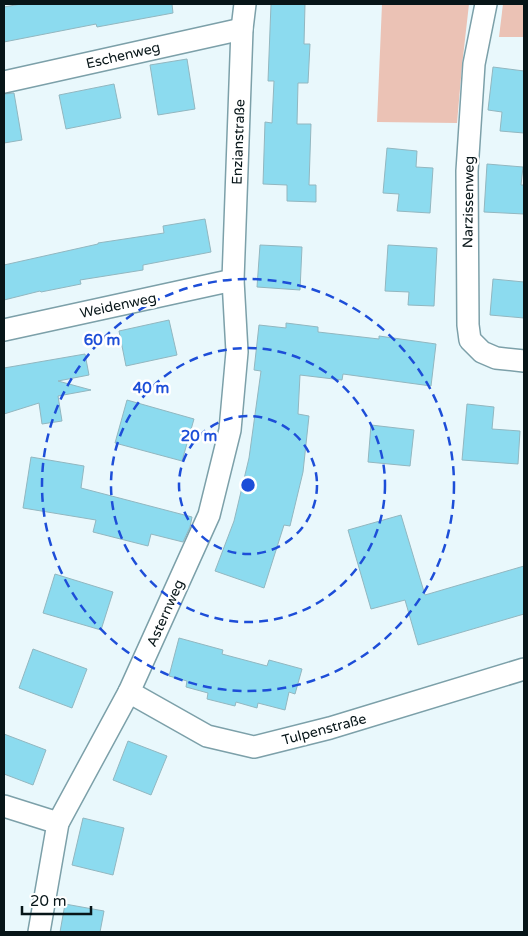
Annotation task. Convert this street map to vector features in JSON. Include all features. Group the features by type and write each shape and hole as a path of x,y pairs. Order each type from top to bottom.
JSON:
{"street":[{"name":"Enzianstraße","path":"233,280 242,28 245,4"},
{"name":"Narzissenweg","path":"486,4 474,64 467,171 468,325 470,340 482,352 496,358 524,361"},
{"name":"Eschenweg","path":"4,82 242,28"},
{"name":"Weidenweg","path":"4,330 233,280"},
{"name":"Asternweg","path":"39,932 58,823 129,692 209,515 230,430 237,352 233,280"},
{"name":"Tulpenstraße","path":"129,692 207,736 254,747 330,728 524,669"},
{"path":"4,806 58,823"}],"shaded area":[{"path":"382,4 469,4 457,123 377,122"},
{"path":"503,4 524,4 524,37 499,37"}],"building":[{"path":"21,4 172,4 173,13 97,27 96,24 4,42 4,7"},
{"path":"271,4 305,4 304,44 310,44 308,83 298,83 297,124 311,124 309,185 316,185 316,202 287,201 287,185 263,184 265,122 272,123 274,81 268,81"},
{"path":"187,59 195,109 158,115 150,65"},
{"path":"493,67 524,71 524,133 500,131 502,112 488,110"},
{"path":"114,84 121,118 66,129 59,95"},
{"path":"14,93 22,140 4,143 4,94"},
{"path":"387,148 417,151 416,167 433,168 430,213 397,211 399,194 383,193"},
{"path":"487,164 523,167 521,185 524,185 524,214 484,212"},
{"path":"205,219 211,252 143,265 143,270 80,280 81,284 4,300 4,265 98,243 164,233 163,226"},
{"path":"260,245 302,247 300,290 257,287"},
{"path":"388,245 437,248 434,306 408,305 409,292 385,291"},
{"path":"493,279 524,282 524,318 490,315"},
{"path":"169,320 177,355 126,366 119,331"},
{"path":"286,323 318,327 318,332 379,339 379,336 436,344 431,386 343,374 342,380 300,375 298,414 309,416 303,472 290,526 284,525 264,588 215,571 234,521 249,458 261,371 254,370 259,325 286,328"},
{"path":"85,354 89,375 58,381 91,390 58,396 62,421 42,424 39,403 4,414 4,368"},
{"path":"127,400 194,419 182,461 115,443"},
{"path":"467,404 494,407 492,429 520,431 518,464 462,460"},
{"path":"371,425 414,430 410,466 368,462"},
{"path":"31,457 84,466 81,488 192,517 190,527 183,542 151,534 148,546 93,532 96,520 23,508"},
{"path":"401,515 425,595 524,566 524,614 418,645 405,600 371,609 348,530"},
{"path":"55,574 113,592 101,630 43,613"},
{"path":"179,638 223,650 222,654 267,666 269,660 302,669 295,694 289,692 285,710 258,703 257,708 236,702 235,706 207,699 208,693 186,687 187,681 169,676"},
{"path":"33,649 87,669 72,708 19,688"},
{"path":"4,734 46,750 33,785 4,774"},
{"path":"128,741 167,756 151,795 113,780"},
{"path":"83,818 124,828 113,875 72,865"},
{"path":"65,904 104,911 100,932 60,932"}]}
